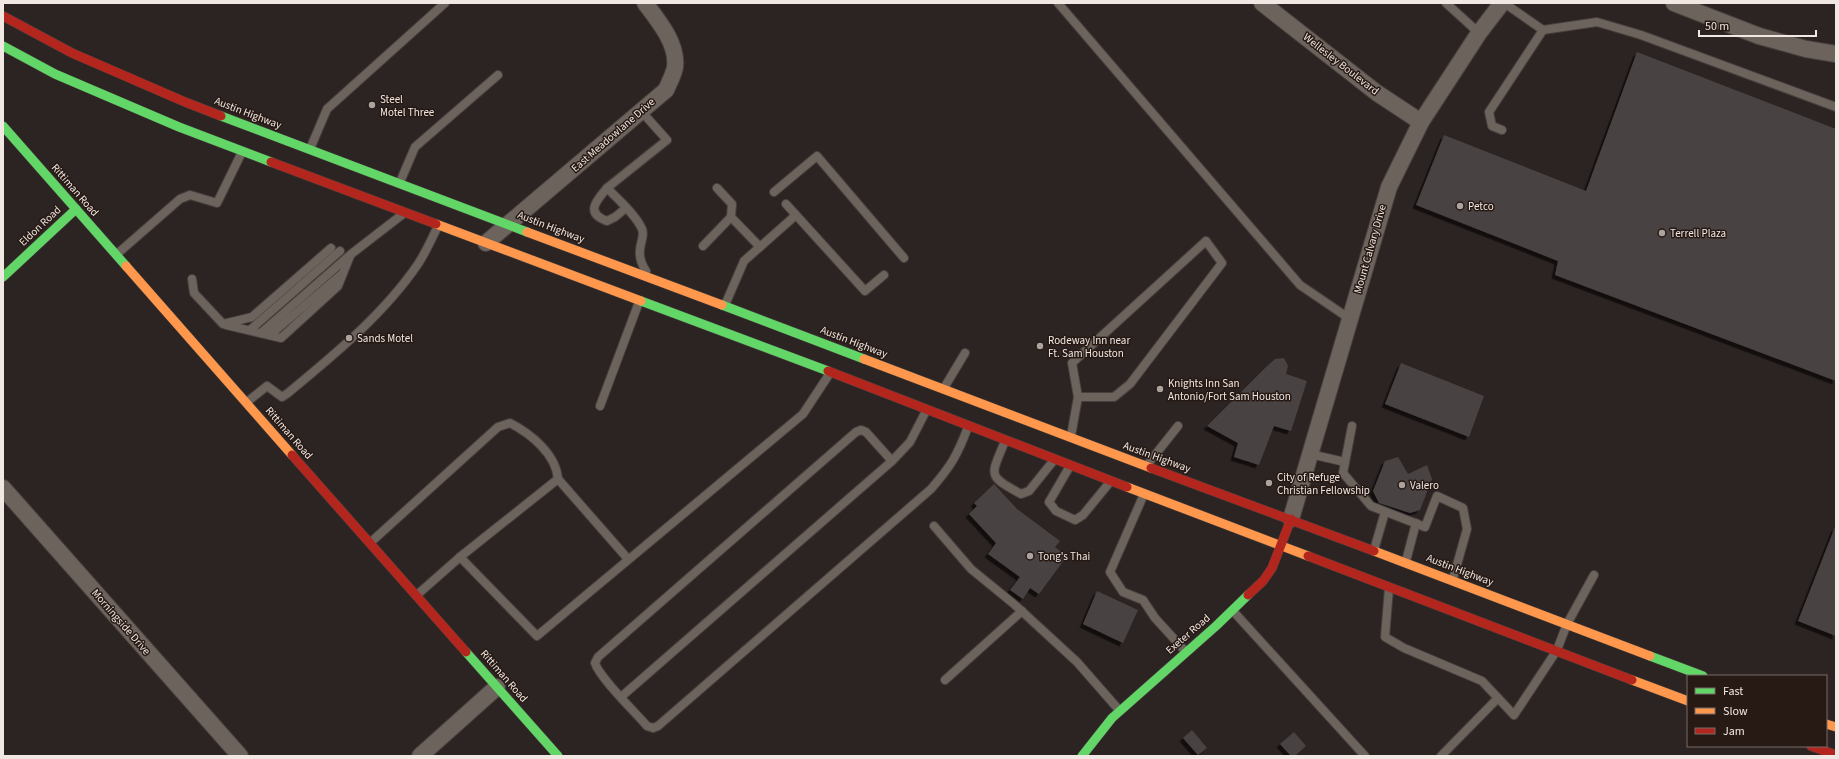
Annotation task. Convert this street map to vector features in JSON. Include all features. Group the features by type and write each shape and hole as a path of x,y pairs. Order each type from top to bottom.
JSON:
{"main road":[{"name":"Austin Highway","path":"3,16 72,52 185,102 1146,466 1406,562 1700,675"},
{"path":"3,46 63,77 178,127 830,372 1687,701"},
{"name":"Rittiman Road","path":"3,126 558,756"},
{"name":"Eldon Road","path":"3,277 76,209"},
{"name":"Exeter Road","path":"1082,756 1094,739 1120,711 1233,610 1263,581 1272,568 1282,546 1291,519"},
{"path":"1814,747 1836,755"}],"street":[{"name":"East Meadowlane Drive","path":"486,243 666,90 675,69 676,58 664,29 645,3"},
{"name":"Wellesley Boulevard","path":"1262,3 1378,93 1422,122"},
{"name":"Mount Calvary Drive","path":"1291,519 1389,186 1422,122 1479,33 1503,3"},
{"path":"1674,3 1759,36 1806,49 1836,54"},
{"name":"Morningside Drive","path":"3,488 240,756"},
{"path":"420,756 497,687"}],"lane":[{"path":"310,150 327,109 445,3"},
{"path":"1058,3 1300,285 1350,318"},
{"path":"1446,3 1479,33"},
{"path":"1503,3 1543,30 1597,22 1640,35 1836,107"},
{"path":"1502,130 1492,126 1489,112 1543,30"},
{"path":"400,183 415,147 498,76"},
{"path":"626,208 616,217 607,221 600,219 596,214 594,206 607,188 667,140 641,110"},
{"path":"116,255 180,199 190,195 217,203 242,151"},
{"path":"774,192 817,156 904,258"},
{"path":"607,188 626,208 643,230 640,251 641,263 650,278"},
{"path":"703,246 731,217 732,204 717,188"},
{"path":"786,204 865,291 884,275"},
{"path":"261,333 350,255 406,212"},
{"path":"724,306 744,261 796,215"},
{"path":"731,217 760,247"},
{"path":"246,402 268,386 282,397 347,341 401,288 420,262 439,225"},
{"path":"1071,437 1078,397 1072,363 1206,241 1222,263 1130,384 1114,397 1078,397"},
{"path":"223,324 252,317 331,248"},
{"path":"250,330 340,251"},
{"path":"192,279 194,293 223,324 281,338 338,286 350,255"},
{"path":"600,406 640,301"},
{"path":"943,389 965,353"},
{"path":"460,557 537,636 803,414 830,372"},
{"path":"621,697 892,460 910,442 926,410"},
{"path":"370,543 498,427 510,423 525,431 549,456 557,469 558,479 628,559"},
{"path":"892,460 866,432 861,430 856,432 598,657 595,663 597,669 647,726 653,728 658,726 931,489 948,470 958,454 968,426"},
{"path":"1146,466 1178,426"},
{"path":"1352,426 1343,473 1371,506 1425,527 1437,496 1463,508 1467,529 1453,580"},
{"path":"1005,440 993,471 1000,483 1021,494 1029,491 1055,459"},
{"path":"1310,454 1345,462"},
{"path":"1070,465 1049,502 1056,511 1074,520 1083,515 1111,480"},
{"path":"416,595 460,557 558,479"},
{"path":"1144,493 1110,572 1122,592 1143,600 1155,618 1186,652"},
{"path":"1373,550 1385,512"},
{"path":"1406,562 1416,524"},
{"path":"934,526 971,569 1022,610 1077,662 1120,711"},
{"path":"1389,586 1385,637 1404,648 1482,682 1514,715 1557,650 1567,624 1594,575"},
{"path":"945,680 1022,610"},
{"path":"1233,610 1365,756"},
{"path":"1441,756 1498,698"}],"building":[{"name":"Terrell Plaza","path":"1637,52 1836,129 1836,381 1555,275 1558,261 1416,205 1444,135 1586,191"},
{"path":"1284,358 1288,366 1286,374 1307,381 1291,431 1274,426 1259,465 1234,457 1238,443 1207,426 1275,359"},
{"path":"1401,363 1484,396 1469,437 1385,404"},
{"name":"Valero","path":"1398,457 1408,474 1427,465 1432,479 1420,510 1410,513 1379,503 1373,491 1385,461"},
{"path":"994,484 1017,509 1060,541 1055,547 1067,556 1039,594 1030,588 1023,599 1010,590 1020,577 988,554 996,543 969,514 977,506 974,503"},
{"path":"1836,527 1836,636 1798,621"},
{"path":"1097,591 1138,610 1123,643 1083,624"},
{"path":"1192,730 1207,748 1198,755 1183,738"},
{"path":"1294,732 1306,746 1295,756 1291,756 1280,744"}],"traffic: fast":[{"path":"3,46 55,74 179,127 271,162"},
{"path":"221,116 527,232"},
{"path":"3,126 126,266"},
{"path":"3,277 76,209"},
{"path":"641,301 828,371"},
{"path":"722,305 864,359"},
{"path":"1082,756 1112,718 1216,626 1248,595"},
{"path":"466,652 558,756"},
{"path":"1650,656 1700,675"}],"traffic: slow":[{"path":"436,224 641,301"},
{"path":"527,232 722,305"},
{"path":"126,266 292,455"},
{"path":"864,359 1151,468"},
{"path":"1127,487 1308,556"},
{"path":"1374,551 1650,656"},
{"path":"1632,680 1687,701"},
{"path":"1827,724 1836,727"}],"traffic: jam":[{"path":"3,16 72,53 221,116"},
{"path":"271,162 436,224"},
{"path":"828,371 1127,487"},
{"path":"292,455 466,652"},
{"path":"1151,468 1374,551"},
{"path":"1248,595 1263,581 1272,568 1291,519"},
{"path":"1308,556 1632,680"},
{"path":"1814,747 1836,755"}],"place":[{"name":"Steel Motel Three","path":"372,105"},
{"name":"Petco","path":"1460,206"},
{"name":"Terrell Plaza","path":"1662,233"},
{"name":"Sands Motel","path":"349,338"},
{"name":"Rodeway Inn near Ft. Sam Houston","path":"1040,346"},
{"name":"Knights Inn San Antonio/Fort Sam Houston","path":"1160,389"},
{"name":"City of Refuge Christian Fellowship","path":"1269,483"},
{"name":"Valero","path":"1402,485"},
{"name":"Tong's Thai","path":"1030,556"}]}
